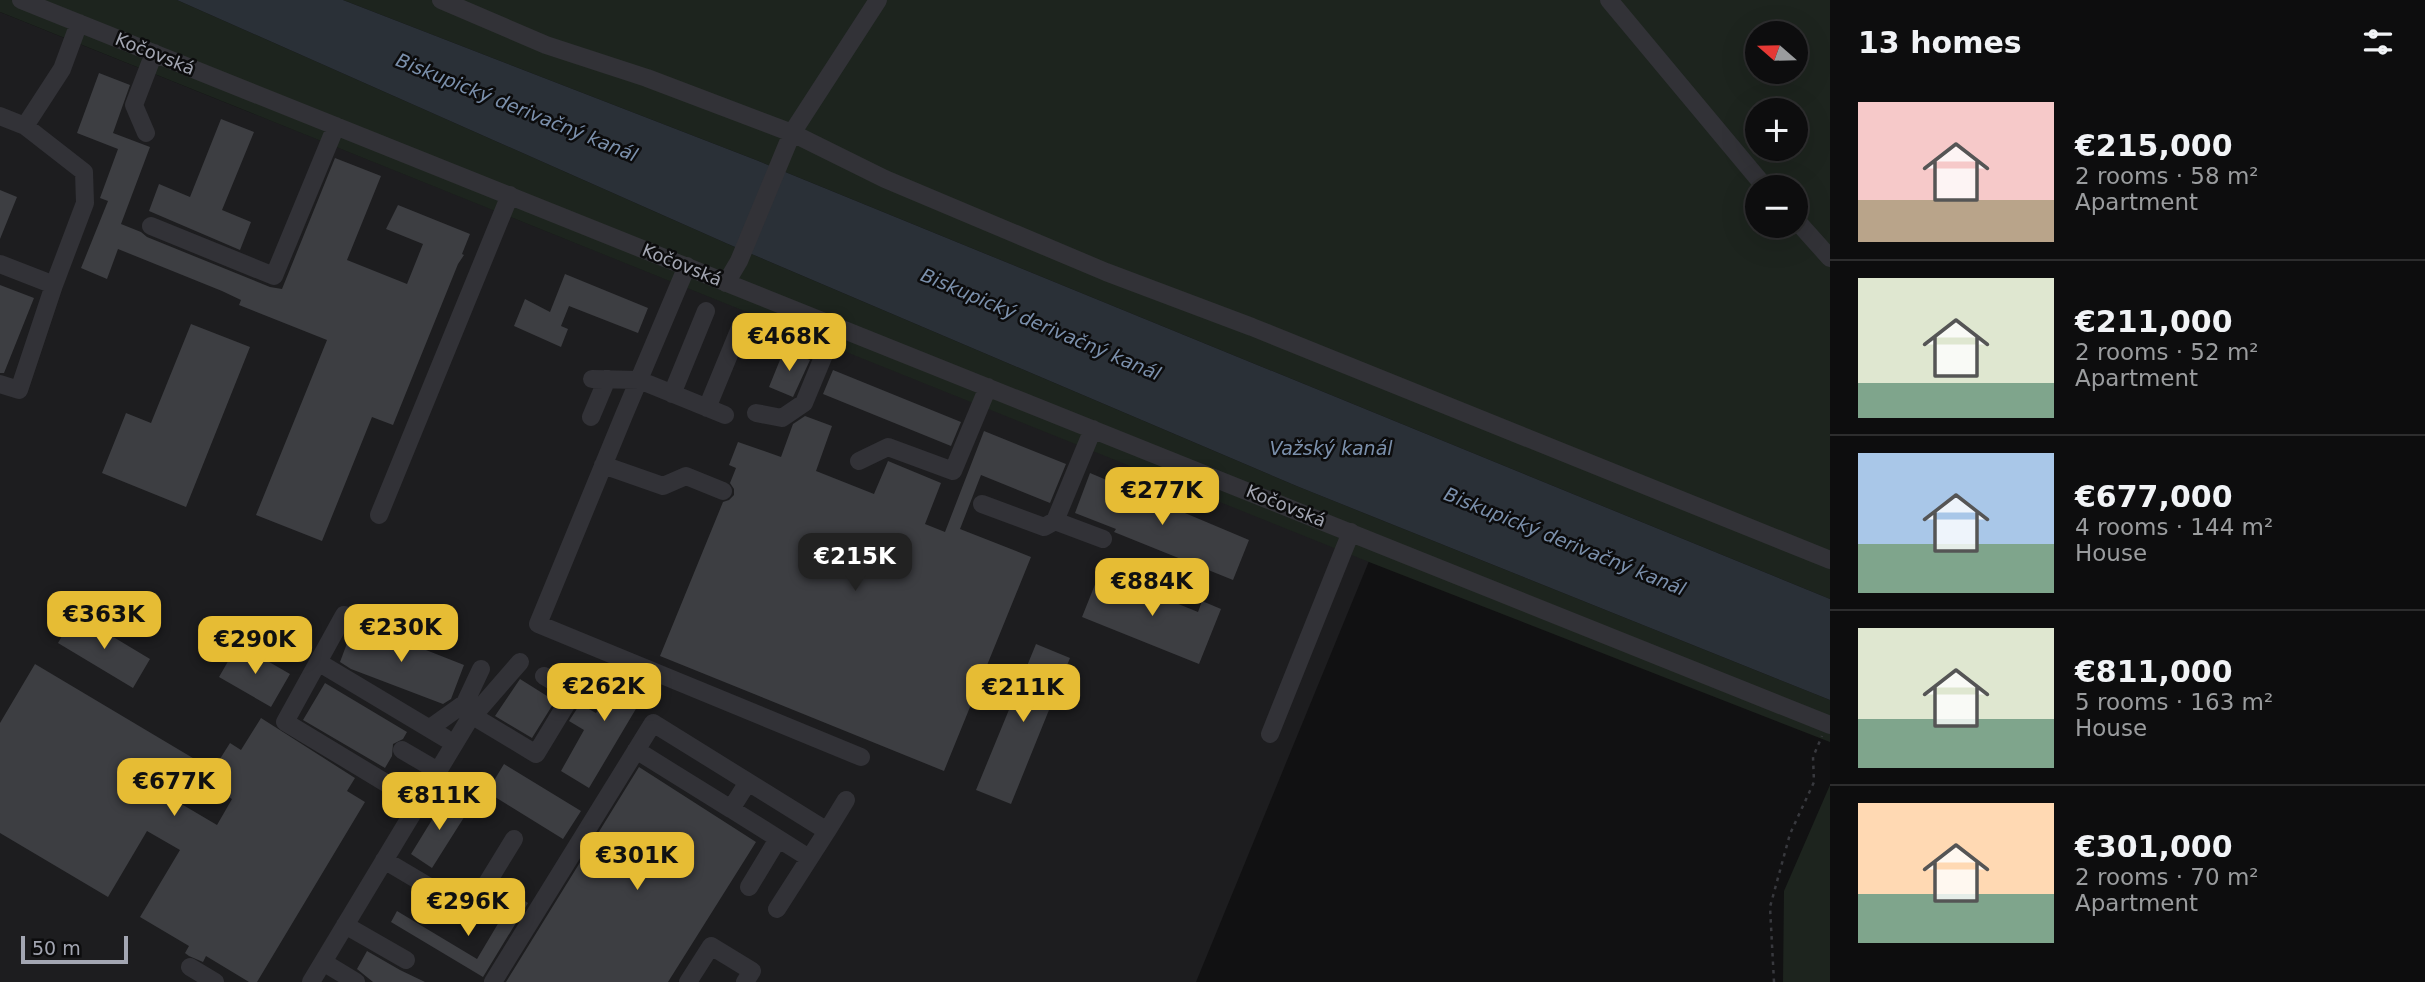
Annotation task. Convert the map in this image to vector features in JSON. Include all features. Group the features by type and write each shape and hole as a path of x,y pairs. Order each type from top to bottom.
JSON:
{"street":[{"name":"Kočovská","path":"21,0 1829,724"},
{"path":"441,0 546,45 647,78 792,133 885,179 1106,272 1252,327 1830,561"},
{"path":"726,283 739,261 792,133 878,0"},
{"path":"1609,0 1755,175"},
{"path":"25,126 62,69 79,23"},
{"path":"146,133 134,105 154,53"},
{"path":"0,116 25,126 85,172 85,203 19,390 0,384"},
{"path":"151,226 274,276 336,126"},
{"path":"379,515 510,195"},
{"path":"1808,233 1830,258"},
{"path":"0,264 54,285"},
{"path":"688,266 538,624 861,757"},
{"path":"673,394 706,311"},
{"path":"756,413 782,418 804,403 836,326"},
{"path":"707,408 740,328"},
{"path":"592,416 599,379 639,380 725,415"},
{"path":"859,461 888,447 953,471 988,387"},
{"path":"982,504 1044,527 1055,521 1093,429"},
{"path":"603,464 663,486 686,476 723,491"},
{"path":"1055,521 1103,539"},
{"path":"1270,734 1352,532"},
{"path":"344,615 285,722 419,803"},
{"path":"318,662 438,733 465,703 481,669"},
{"path":"311,982 473,716 520,662"},
{"path":"473,716 536,754 573,693 544,676"},
{"path":"494,982 653,723 827,831"},
{"path":"402,750 438,771"},
{"path":"636,750 809,859"},
{"path":"731,809 748,782"},
{"path":"777,909 846,800"},
{"path":"384,860 470,911 514,839"},
{"path":"749,887 778,839"},
{"path":"345,925 406,960"},
{"path":"688,982 711,946 748,976"},
{"path":"323,962 356,982"},
{"path":"190,967 215,982"}],"path":[{"path":"1774,982 1770,906 1790,834 1814,782 1813,757 1829,724"}],"shaded area":[{"path":"0,0 177,0 728,244 1299,487 1830,700 1830,742 1369,562 0,12"},
{"path":"343,0 1830,0 1830,599 756,160"},
{"path":"0,12 1369,561 1196,982 0,982"},
{"path":"1830,785 1830,982 1783,982 1784,891"}],"water":[{"name":"Važský kanál","path":"177,0 343,0 756,160 1830,599 1830,700 1299,487 728,244"}],"building":[{"path":"99,73 130,85 113,133 150,147 121,224 147,237 270,287 282,289 335,158 381,176 347,260 407,284 423,244 386,229 398,205 470,234 462,254 464,255 393,425 372,417 322,541 256,515 327,340 239,305 241,300 222,291 118,249 107,279 81,268 108,201 100,198 118,149 77,133"},
{"path":"221,119 254,132 222,210 251,222 240,250 149,211 159,184 190,197"},
{"path":"0,190 17,197 0,239"},
{"path":"565,274 648,308 638,333 569,306 561,326 568,329 561,347 514,326 525,299 550,312"},
{"path":"0,285 34,298 4,373 0,373"},
{"path":"191,324 250,347 186,507 102,473 126,413 151,423"},
{"path":"784,350 810,360 793,397 769,387"},
{"path":"833,370 961,422 951,446 823,394"},
{"path":"805,416 832,426 816,471 874,494 888,461 941,483 925,524 945,532 984,431 1066,464 1050,503 981,475 960,529 1031,557 944,771 660,656 723,502 734,495 730,483 736,468 729,465 738,442 781,457 793,424"},
{"path":"1090,473 1249,540 1233,580 1114,532 1116,529 1075,513"},
{"path":"1100,572 1198,612 1202,601 1221,609 1199,664 1082,617"},
{"path":"75,614 150,659 133,688 58,643"},
{"path":"355,622 464,665 451,699 443,704 351,669 340,662"},
{"path":"238,644 290,674 271,707 219,677"},
{"path":"1036,644 1070,658 1011,804 976,790"},
{"path":"35,664 213,770 230,743 241,750 261,718 355,778 347,791 365,802 257,982 249,982 206,956 203,962 189,956 185,953 189,946 140,917 180,850 147,831 108,897 0,833 0,723","holes":["193,776 232,799 217,825 178,802"]},
{"path":"601,665 652,683 645,704 640,702 589,788 561,771 584,730 569,721 580,704 596,713 610,691 594,685"},
{"path":"520,679 555,701 532,738 495,716"},
{"path":"325,683 407,732 403,739 393,744 392,756 385,768 303,720"},
{"path":"504,764 581,811 563,839 487,792"},
{"path":"639,767 756,842 668,982 506,982"},
{"path":"446,797 468,811 432,868 411,854"},
{"path":"515,895 528,903 483,977 391,922 397,911 477,959"},
{"path":"367,951 425,982 373,982 357,969"}],"water label":[{"name":"Biskupický derivačný kanál","path":"517,107"},
{"name":"Biskupický derivačný kanál","path":"1041,324"},
{"name":"Biskupický derivačný kanál","path":"1565,541"}]}
